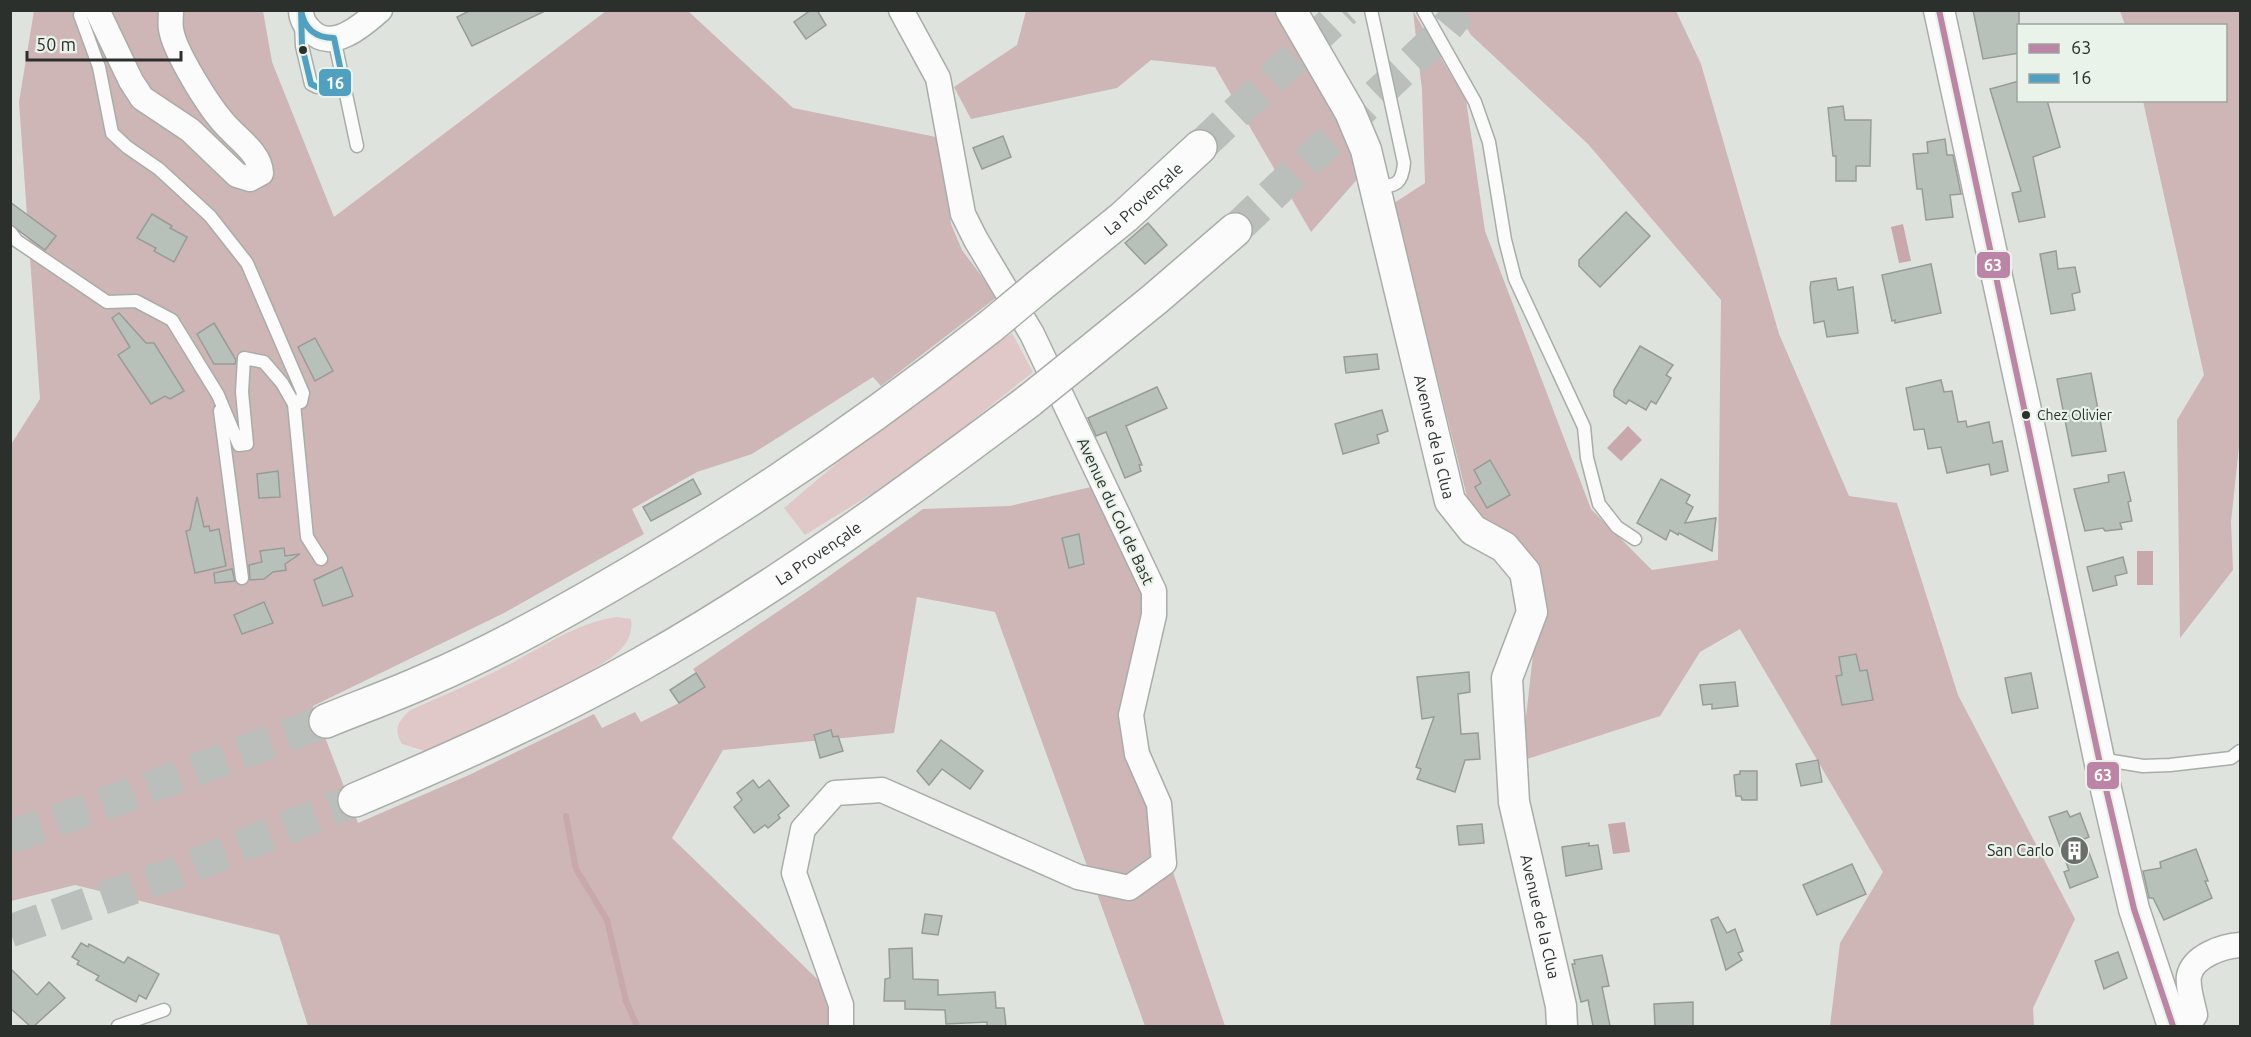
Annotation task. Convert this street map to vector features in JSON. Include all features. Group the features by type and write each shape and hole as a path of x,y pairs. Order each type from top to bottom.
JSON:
{"highway":[{"name":"La Provençale","path":"326,721 428,680 573,608 676,547 819,454 919,383 991,326 1124,217 1200,147"},
{"name":"La Provençale","path":"355,800 549,713 641,664 828,547 913,488 1030,400 1155,299 1235,230"}],"street":[{"path":"97,10 131,81 142,98 190,130 237,175 250,179 257,177 261,173 261,165 222,121 187,68 171,30 171,10"},
{"path":"301,13 309,30 316,36 334,38 354,31 380,10"},
{"name":"Avenue du Col de Bast","path":"841,1026 841,1005 794,873 803,829 835,793 882,790 1078,877 1129,888 1164,863 1159,804 1137,754 1131,715 1154,615 1154,591 1032,334 963,214 938,78 901,10"},
{"name":"Avenue de la Clua","path":"1291,10 1350,112 1366,150 1450,501 1473,530 1504,547 1525,572 1532,612 1507,678 1515,802 1561,1006 1562,1026"},
{"path":"1939,10 2027,415 2098,759 2134,909 2173,1026"},
{"path":"2187,1026 2195,1015 2189,977 2194,965 2218,948 2241,945"}],"lane":[{"path":"83,10 80,15 99,67 112,134 159,169 210,216 247,263 303,393 301,402 294,404"},
{"path":"1371,10 1404,163 1403,175 1399,182 1375,188"},
{"path":"1423,10 1475,102 1489,142 1505,240 1515,279 1584,426 1587,458 1599,504 1617,527 1635,539"},
{"path":"301,13 302,46 311,84 317,87 343,81"},
{"path":"334,38 357,146"},
{"path":"10,232 16,241 107,302 136,301 172,320 218,395 239,445 247,444 242,392 244,358 264,362 282,383 294,404 307,537 321,560"},
{"path":"218,395 242,578"},
{"path":"2098,759 2143,766 2170,765 2231,758 2241,751"},
{"path":"118,1026 164,1010"}],"shaded area":[{"path":"34,11 263,11 272,62 334,217 606,11 688,11 793,108 941,138 951,224 962,250 997,297 881,386 873,377 752,454 697,472 632,509 644,534 504,613 313,706 358,823 469,775 594,714 602,728 635,712 641,722 679,703 704,687 693,669 923,509 1010,506 1091,487 1142,591 1143,630 1125,685 1123,699 1126,733 1225,1026 1145,1026 995,612 917,597 894,733 723,750 672,838 846,1007 855,1026 308,1026 279,935 75,885 11,901 10,446 40,399 19,102"},
{"path":"1026,11 1279,11 1356,144 1360,176 1311,232 1215,67 1151,60 1117,88 971,119 954,87 1017,45"},
{"path":"1413,11 1466,100 1485,231 1591,509 1652,570 1718,560 1721,300 1588,144 1471,35 1456,11 1676,11 1701,64 1779,334 1849,496 1897,503 1958,695 2075,919 2033,1008 2034,1026 1830,1026 1840,943 1883,872 1740,629 1700,652 1660,716 1521,761 1534,646 1545,602 1471,513 1394,203 1425,183 1422,90"},
{"path":"2120,11 2240,11 2240,437 2231,522 2233,570 2180,638 2177,420 2204,375 2143,102 2227,102 2227,24 2125,24"},
{"path":"1903,224 1911,261 1899,263 1891,227"},
{"path":"1012,333 1033,372 944,443 873,493 805,535 784,508 850,452"},
{"path":"1628,426 1642,440 1621,461 1607,448"},
{"path":"2137,551 2153,551 2153,585 2137,585"},
{"path":"617,617 631,619 629,637 622,649 597,667 526,705 425,751 402,744 397,730 409,711 513,663 571,631"},
{"path":"1625,822 1630,852 1613,854 1608,824"}],"building":[{"path":"471,10 547,10 472,46 457,17"},
{"path":"811,10 817,10 826,25 806,39 794,22"},
{"path":"1973,10 2019,10 2017,53 1983,59"},
{"path":"2017,82 2017,102 2048,102 2060,147 2033,157 2045,217 2019,222 2012,193 2021,191 1990,89"},
{"path":"1843,106 1845,120 1871,120 1870,166 1856,166 1856,181 1836,181 1836,156 1833,156 1828,108"},
{"path":"1003,136 1011,157 982,169 973,148"},
{"path":"1945,139 1947,155 1953,155 1961,194 1950,195 1953,217 1926,220 1922,189 1917,189 1913,154 1928,153 1927,142"},
{"path":"10,202 56,236 45,250 10,224"},
{"path":"1626,212 1650,236 1600,287 1579,266 1579,260"},
{"path":"152,214 172,226 170,228 187,237 174,262 154,251 156,248 137,238"},
{"path":"1148,223 1167,245 1145,264 1125,243"},
{"path":"2056,251 2058,269 2075,267 2080,292 2072,294 2075,310 2051,314 2040,254"},
{"path":"1931,264 1941,313 1895,323 1895,320 1892,321 1882,275"},
{"path":"1836,278 1838,290 1853,287 1858,333 1827,337 1824,321 1814,323 1810,288 1811,282"},
{"path":"119,313 146,343 154,343 184,391 170,399 165,396 151,404 118,355 130,347 112,318"},
{"path":"214,323 236,360 235,364 214,364 197,334"},
{"path":"315,338 333,371 315,381 298,347"},
{"path":"1640,346 1673,365 1666,375 1671,378 1656,404 1651,401 1646,410 1629,400 1626,404 1614,396 1614,390"},
{"path":"1377,354 1379,369 1346,373 1344,357"},
{"path":"2091,373 2106,451 2072,456 2057,379"},
{"path":"1941,380 1944,392 1952,391 1958,422 1966,421 1967,427 1989,422 1993,443 2002,441 2008,471 1991,475 1989,464 1947,473 1941,447 1928,449 1924,429 1914,430 1906,388"},
{"path":"1157,387 1167,408 1126,426 1142,465 1139,465 1141,471 1125,478 1106,432 1096,436 1088,418"},
{"path":"1382,410 1388,431 1377,435 1379,443 1343,454 1335,424"},
{"path":"1490,460 1510,495 1487,508 1475,487 1481,483 1474,470"},
{"path":"278,471 280,497 259,498 257,474"},
{"path":"2124,472 2131,501 2128,502 2132,521 2120,523 2122,529 2105,531 2103,528 2085,531 2074,489 2109,482 2108,475"},
{"path":"693,479 701,494 651,521 643,507"},
{"path":"1661,479 1690,495 1686,503 1693,507 1685,523 1716,518 1712,551 1670,530 1666,540 1637,523"},
{"path":"197,497 204,527 209,526 210,531 219,529 226,566 195,573 186,531 190,530"},
{"path":"1079,534 1084,564 1069,568 1062,538"},
{"path":"284,548 285,556 300,554 285,564 286,570 273,572 264,579 250,580 249,565 262,562 260,551"},
{"path":"2123,557 2127,573 2115,576 2117,585 2093,591 2087,567"},
{"path":"342,567 353,596 323,606 314,580"},
{"path":"232,569 235,581 215,583 214,573"},
{"path":"264,602 273,623 242,634 234,615"},
{"path":"1856,654 1860,671 1867,670 1873,700 1842,705 1836,676 1842,675 1839,657"},
{"path":"1469,672 1470,692 1458,694 1461,734 1478,733 1480,759 1465,760 1455,792 1417,779 1421,769 1416,767 1434,717 1422,719 1417,677"},
{"path":"696,673 705,687 679,703 670,690"},
{"path":"2031,673 2038,708 2012,713 2005,678"},
{"path":"1735,682 1738,706 1712,709 1712,704 1703,705 1700,685"},
{"path":"831,730 833,737 838,736 843,751 820,758 814,735"},
{"path":"941,740 983,771 970,789 942,769 929,785 917,771"},
{"path":"1818,760 1822,782 1801,786 1796,764"},
{"path":"1740,771 1757,771 1757,800 1742,800 1741,796 1736,796 1734,775 1740,774"},
{"path":"753,780 759,788 769,780 789,806 768,828 765,825 754,833 734,807 742,800 737,793"},
{"name":"San Carlo","path":"2067,811 2070,817 2080,813 2089,837 2084,839 2098,877 2070,888 2064,872 2069,870 2049,817"},
{"path":"1482,824 1484,843 1459,845 1457,826"},
{"path":"1589,843 1589,846 1598,845 1602,869 1566,876 1562,847"},
{"path":"2196,849 2212,898 2164,920 2153,898 2149,898 2143,871 2161,868 2160,862"},
{"path":"1852,864 1866,894 1817,915 1803,885"},
{"path":"925,914 942,916 938,935 922,933"},
{"path":"1718,917 1727,933 1735,929 1743,951 1738,953 1742,960 1726,970 1711,920"},
{"path":"81,943 88,947 89,944 124,963 128,957 159,974 146,999 139,995 136,1002 96,980 99,976 77,964 79,961 72,957"},
{"path":"912,948 913,979 938,980 938,995 995,992 996,1008 1004,1008 1006,1026 987,1026 987,1022 946,1024 945,1010 905,1009 905,1001 884,1001 885,979 890,978 889,949"},
{"path":"2118,952 2127,978 2104,989 2095,961"},
{"path":"1602,955 1609,986 1602,987 1610,1026 1593,1026 1588,1000 1581,1002 1572,964 1575,964 1574,960"},
{"path":"10,968 37,995 49,982 65,998 34,1026 30,1026 10,1008"},
{"path":"1693,1002 1693,1026 1655,1026 1654,1004"}],"waterway":[{"path":"566,816 576,869 607,920 626,1001 637,1026"}],"tunnel":[{"path":"1200,147 1345,10"},
{"path":"1235,230 1442,33 1461,10"},
{"path":"10,837 326,721"},
{"path":"10,931 178,872 355,800"}],"transit line":[{"name":"16","path":"301,10 305,22 312,31 328,38 334,38 343,81 317,87 311,84 302,46 301,10"},
{"name":"63","path":"1939,10 2099,759 2134,909 2173,1026"}],"place":[{"name":"Chez Olivier","path":"2026,415"},
{"name":"San Carlo","path":"2075,850"}]}
